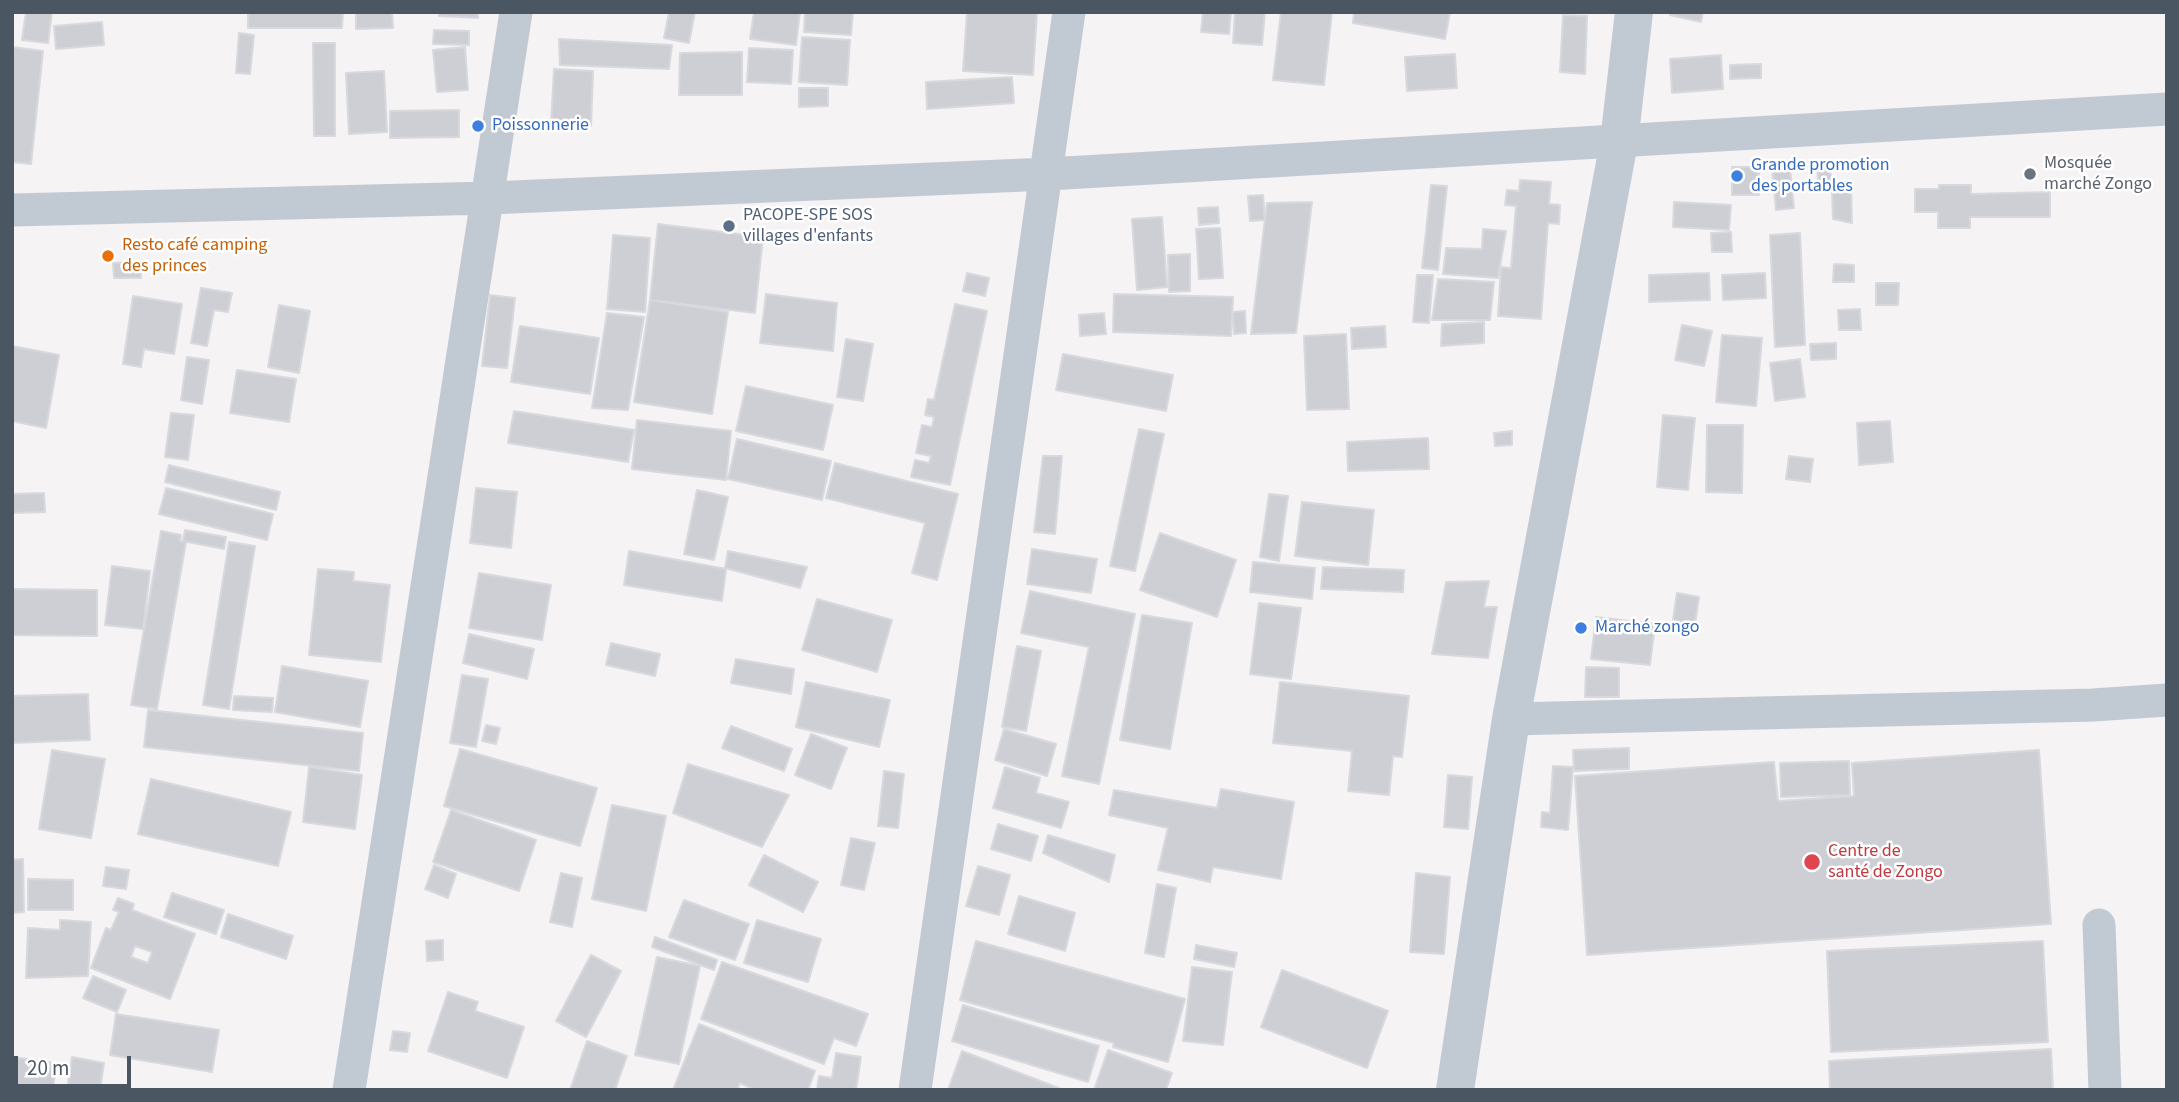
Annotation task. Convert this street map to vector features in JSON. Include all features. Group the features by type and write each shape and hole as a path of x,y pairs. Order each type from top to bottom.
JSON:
{"street":[{"path":"349,1090 516,12"},
{"path":"915,1090 1048,174 1069,12"},
{"path":"1455,1090 1511,719 1619,142 1634,12"},
{"path":"12,210 489,198 1048,174 2167,109"},
{"path":"1511,719 2093,705 2167,700"},
{"path":"2098,925 2105,1090"}],"building":[{"path":"26,12 52,12 48,43 22,40"},
{"path":"248,12 343,12 342,28 248,28"},
{"path":"356,12 392,12 393,28 356,29"},
{"path":"439,12 478,12 478,18 439,16"},
{"path":"669,12 695,12 689,43 664,38"},
{"path":"754,12 800,12 796,45 750,39"},
{"path":"805,12 853,12 851,35 804,32"},
{"path":"967,12 1037,12 1033,75 963,71"},
{"path":"1203,12 1231,12 1229,34 1201,32"},
{"path":"1235,12 1265,12 1262,45 1233,43"},
{"path":"1281,12 1332,12 1324,85 1273,80"},
{"path":"1354,12 1450,12 1445,39 1353,23"},
{"path":"1670,12 1703,12 1701,22 1670,15"},
{"path":"1563,15 1587,16 1585,74 1560,72"},
{"path":"102,22 104,45 56,49 54,26"},
{"path":"434,30 469,31 469,45 433,44"},
{"path":"239,33 254,35 250,74 236,73"},
{"path":"802,37 850,40 847,85 799,82"},
{"path":"559,39 672,45 669,69 560,65"},
{"path":"313,43 335,43 335,136 314,136"},
{"path":"12,47 43,51 31,164 12,162"},
{"path":"465,47 468,90 437,92 433,50"},
{"path":"749,48 793,50 791,84 747,82"},
{"path":"742,52 742,95 679,95 680,53"},
{"path":"1455,54 1457,88 1407,91 1405,57"},
{"path":"1721,55 1723,89 1672,93 1670,59"},
{"path":"1761,64 1761,78 1730,79 1730,65"},
{"path":"554,69 593,71 591,126 551,124"},
{"path":"384,71 387,132 349,134 346,73"},
{"path":"1012,77 1014,103 927,109 926,82"},
{"path":"799,88 828,88 828,106 799,107"},
{"path":"459,110 459,137 390,138 390,111"},
{"path":"1830,165 1832,189 1819,191 1817,166"},
{"path":"1732,167 1759,167 1759,195 1732,195"},
{"path":"1790,168 1794,208 1776,210 1772,169"},
{"path":"1520,180 1551,182 1549,204 1560,205 1559,224 1548,223 1541,319 1498,316 1501,267 1511,268 1516,206 1505,205 1507,190 1519,191"},
{"path":"1431,185 1447,186 1438,270 1422,268"},
{"path":"1939,185 1971,185 1971,194 2050,192 2050,217 1970,217 1970,228 1938,228 1938,212 1915,212 1915,189 1939,189"},
{"path":"1851,188 1852,223 1833,219 1832,189"},
{"path":"1263,195 1265,220 1250,221 1248,196"},
{"path":"1312,202 1296,333 1251,334 1267,203"},
{"path":"1674,202 1731,205 1729,230 1673,227"},
{"path":"1218,207 1219,223 1199,225 1198,208"},
{"path":"1162,217 1167,287 1137,290 1132,219"},
{"path":"658,224 763,237 755,313 650,300"},
{"path":"1220,228 1223,278 1199,279 1196,229"},
{"path":"1483,229 1506,231 1498,278 1443,274 1446,248 1482,249"},
{"path":"1731,232 1732,252 1712,252 1711,233"},
{"path":"1800,233 1805,345 1775,347 1770,235"},
{"path":"613,235 650,238 645,312 607,309"},
{"path":"1190,254 1190,291 1169,292 1168,255"},
{"path":"140,262 141,278 114,278 113,263"},
{"path":"1834,264 1854,265 1854,282 1833,282"},
{"path":"967,273 989,278 985,296 963,291"},
{"path":"1709,273 1710,300 1649,302 1649,275"},
{"path":"1765,273 1766,298 1723,300 1722,275"},
{"path":"1417,275 1433,275 1429,323 1413,322"},
{"path":"1438,279 1494,282 1490,320 1432,320"},
{"path":"1876,283 1899,283 1898,305 1876,305"},
{"path":"201,288 232,293 228,312 214,310 207,346 191,343"},
{"path":"766,294 837,303 833,351 760,343"},
{"path":"1114,294 1233,297 1231,336 1113,332"},
{"path":"490,295 515,298 507,368 482,366"},
{"path":"133,296 182,304 174,354 144,349 141,367 123,364"},
{"path":"650,300 728,312 712,414 634,402"},
{"path":"955,304 987,311 950,485 911,477 915,460 929,463 931,456 916,453 922,425 932,427 934,417 925,415 928,399 934,400"},
{"path":"279,305 310,311 299,373 268,367"},
{"path":"1860,309 1861,330 1839,330 1838,310"},
{"path":"1245,311 1246,333 1234,334 1233,312"},
{"path":"607,313 644,317 628,410 592,408"},
{"path":"1104,313 1106,334 1080,336 1079,315"},
{"path":"1484,322 1484,343 1441,346 1442,324"},
{"path":"1682,325 1712,331 1704,366 1675,360"},
{"path":"520,326 599,338 590,394 511,382"},
{"path":"1385,326 1386,347 1352,349 1351,328"},
{"path":"1346,334 1349,409 1307,410 1304,336"},
{"path":"1722,335 1762,338 1756,406 1716,402"},
{"path":"846,339 873,344 863,401 837,397"},
{"path":"1836,343 1836,359 1811,360 1810,344"},
{"path":"12,346 59,355 46,428 12,421"},
{"path":"1063,354 1173,375 1166,411 1056,390"},
{"path":"187,357 209,360 202,404 181,400"},
{"path":"1800,359 1805,397 1775,401 1770,363"},
{"path":"237,370 296,379 289,422 230,413"},
{"path":"746,386 833,405 823,450 736,431"},
{"path":"514,411 634,430 628,462 508,443"},
{"path":"171,413 194,415 188,460 165,457"},
{"path":"1663,415 1695,418 1688,490 1657,487"},
{"path":"637,420 731,431 726,480 632,469"},
{"path":"1890,421 1893,462 1859,465 1857,423"},
{"path":"1707,425 1743,425 1742,493 1706,492"},
{"path":"1139,429 1164,434 1135,571 1110,566"},
{"path":"1512,431 1512,445 1495,446 1494,433"},
{"path":"1428,438 1429,469 1348,471 1347,442"},
{"path":"737,439 831,461 822,500 728,479"},
{"path":"1043,456 1062,456 1055,534 1034,532"},
{"path":"1789,456 1813,459 1810,482 1786,479"},
{"path":"835,463 958,494 937,580 912,573 925,523 826,498"},
{"path":"169,465 280,492 276,510 165,482"},
{"path":"166,488 273,514 267,540 159,514"},
{"path":"476,488 517,492 511,548 470,543"},
{"path":"697,490 728,497 714,560 684,554"},
{"path":"44,493 45,512 12,513 12,494"},
{"path":"1269,494 1288,496 1279,561 1260,557"},
{"path":"1302,502 1374,510 1368,565 1295,556"},
{"path":"185,530 226,537 224,549 183,541"},
{"path":"161,531 181,535 180,541 186,542 157,709 131,705"},
{"path":"1160,533 1236,560 1217,617 1140,590"},
{"path":"229,542 255,546 229,709 203,705"},
{"path":"1032,549 1097,559 1091,593 1027,584"},
{"path":"629,551 726,569 722,601 624,585"},
{"path":"728,551 807,567 800,588 725,568"},
{"path":"1253,562 1315,568 1312,599 1250,592"},
{"path":"112,566 150,571 143,629 105,625"},
{"path":"1323,567 1404,570 1403,592 1321,589"},
{"path":"318,569 354,572 353,581 390,585 381,662 309,655"},
{"path":"479,573 551,585 542,640 469,628"},
{"path":"1489,581 1484,607 1497,607 1488,658 1432,654 1446,582"},
{"path":"12,589 97,590 97,636 12,635"},
{"path":"1030,591 1135,614 1099,784 1062,776 1089,647 1021,633"},
{"path":"1677,593 1699,597 1694,631 1672,627"},
{"path":"817,599 892,620 877,672 802,650"},
{"path":"1259,603 1301,608 1291,679 1250,674"},
{"path":"1142,615 1192,623 1170,749 1120,740"},
{"path":"1596,617 1655,624 1650,665 1591,659"},
{"path":"469,634 534,649 527,679 463,663"},
{"path":"611,643 660,654 655,676 606,665"},
{"path":"1017,646 1041,651 1026,731 1002,727"},
{"path":"736,659 794,669 791,694 731,683"},
{"path":"282,666 368,681 360,727 275,712"},
{"path":"1586,667 1619,668 1619,697 1585,697"},
{"path":"462,675 488,679 476,747 450,743"},
{"path":"806,682 890,700 879,747 796,727"},
{"path":"1280,682 1409,696 1402,757 1393,756 1389,795 1348,791 1352,751 1273,743"},
{"path":"88,694 90,740 12,743 12,696"},
{"path":"234,696 273,698 272,712 233,710"},
{"path":"148,710 363,733 359,771 144,747"},
{"path":"486,725 500,728 496,744 482,741"},
{"path":"731,726 792,749 784,771 722,748"},
{"path":"1004,729 1056,744 1047,776 995,760"},
{"path":"811,734 847,748 831,789 795,775"},
{"path":"1629,748 1629,769 1574,771 1573,750"},
{"path":"460,749 597,788 580,846 444,806"},
{"path":"52,750 105,759 91,838 39,829"},
{"path":"2039,750 2051,924 1587,955 1575,776 1774,762 1778,801 1854,796 1852,763"},
{"path":"1849,761 1850,795 1781,797 1780,763"},
{"path":"688,764 789,795 762,847 673,813"},
{"path":"1553,766 1573,767 1568,830 1541,827 1542,812 1550,813"},
{"path":"309,767 362,775 355,829 303,822"},
{"path":"1005,767 1040,778 1036,793 1069,802 1061,828 993,808"},
{"path":"884,771 904,774 898,828 878,826"},
{"path":"1448,775 1472,777 1468,829 1444,827"},
{"path":"151,779 291,812 278,866 138,834"},
{"path":"1221,789 1294,802 1281,879 1213,867 1210,882 1158,870 1168,828 1109,815 1114,790 1217,808"},
{"path":"612,805 666,816 646,911 592,899"},
{"path":"451,810 536,840 519,891 433,862"},
{"path":"998,824 1038,836 1031,861 991,849"},
{"path":"1048,835 1115,855 1109,882 1043,853"},
{"path":"851,838 875,843 864,890 841,885"},
{"path":"764,855 818,882 803,912 749,885"},
{"path":"23,859 24,912 12,913 12,860"},
{"path":"434,865 456,874 448,898 425,889"},
{"path":"978,866 1010,875 999,915 966,906"},
{"path":"106,867 129,870 126,889 103,886"},
{"path":"561,873 582,878 572,927 550,922"},
{"path":"1416,873 1450,877 1444,954 1410,952"},
{"path":"28,879 73,880 73,910 28,910"},
{"path":"1157,884 1176,888 1164,957 1145,953"},
{"path":"172,893 224,910 216,934 164,917"},
{"path":"1019,896 1075,913 1065,951 1008,934"},
{"path":"118,898 134,904 132,910 195,934 170,999 91,968 106,928 111,930 119,912 113,910","holes":["135,946 152,952 148,963 131,957"]},
{"path":"684,900 749,924 735,960 669,937"},
{"path":"228,914 293,936 286,959 221,937"},
{"path":"60,920 91,922 88,976 26,978 28,928 60,930"},
{"path":"757,920 821,939 808,982 744,963"},
{"path":"655,937 717,960 714,970 652,947"},
{"path":"443,940 443,960 427,961 426,941"},
{"path":"976,941 1185,999 1168,1062 1113,1047 1114,1043 960,1000"},
{"path":"2043,941 2048,1042 1831,1052 1827,951"},
{"path":"1196,945 1237,953 1234,967 1194,959"},
{"path":"591,955 621,971 586,1037 556,1021"},
{"path":"657,957 700,966 679,1064 635,1055"},
{"path":"722,962 868,1014 856,1046 834,1038 824,1064 701,1019"},
{"path":"1192,967 1232,972 1223,1045 1183,1041"},
{"path":"1282,970 1388,1011 1367,1068 1261,1027"},
{"path":"93,976 126,990 117,1012 83,998"},
{"path":"448,992 478,1002 475,1011 524,1027 507,1078 428,1051"},
{"path":"963,1005 1099,1046 1088,1082 952,1041"},
{"path":"116,1014 219,1030 212,1072 110,1055"},
{"path":"699,1024 815,1071 808,1090 755,1090 740,1083 737,1090 673,1090"},
{"path":"393,1031 410,1033 407,1052 390,1050"},
{"path":"587,1041 627,1056 615,1090 570,1090"},
{"path":"2051,1049 2053,1090 1830,1090 1829,1061"},
{"path":"1108,1050 1172,1073 1166,1090 1094,1090"},
{"path":"962,1051 1064,1090 948,1090"},
{"path":"836,1053 861,1057 856,1090 817,1090 819,1076 832,1078"},
{"path":"12,1057 56,1063 53,1090 12,1090"},
{"path":"72,1057 104,1063 100,1090 67,1090"}],"place":[{"name":"Poissonnerie","path":"478,126"},
{"name":"Mosquée marché Zongo","path":"2030,174"},
{"name":"Grande promotion des portables","path":"1737,176"},
{"name":"PACOPE-SPE SOS villages d'enfants","path":"729,226"},
{"name":"Resto café camping des princes","path":"108,256"},
{"name":"Marché zongo","path":"1581,628"},
{"name":"Centre de santé de Zongo","path":"1812,862"}]}
